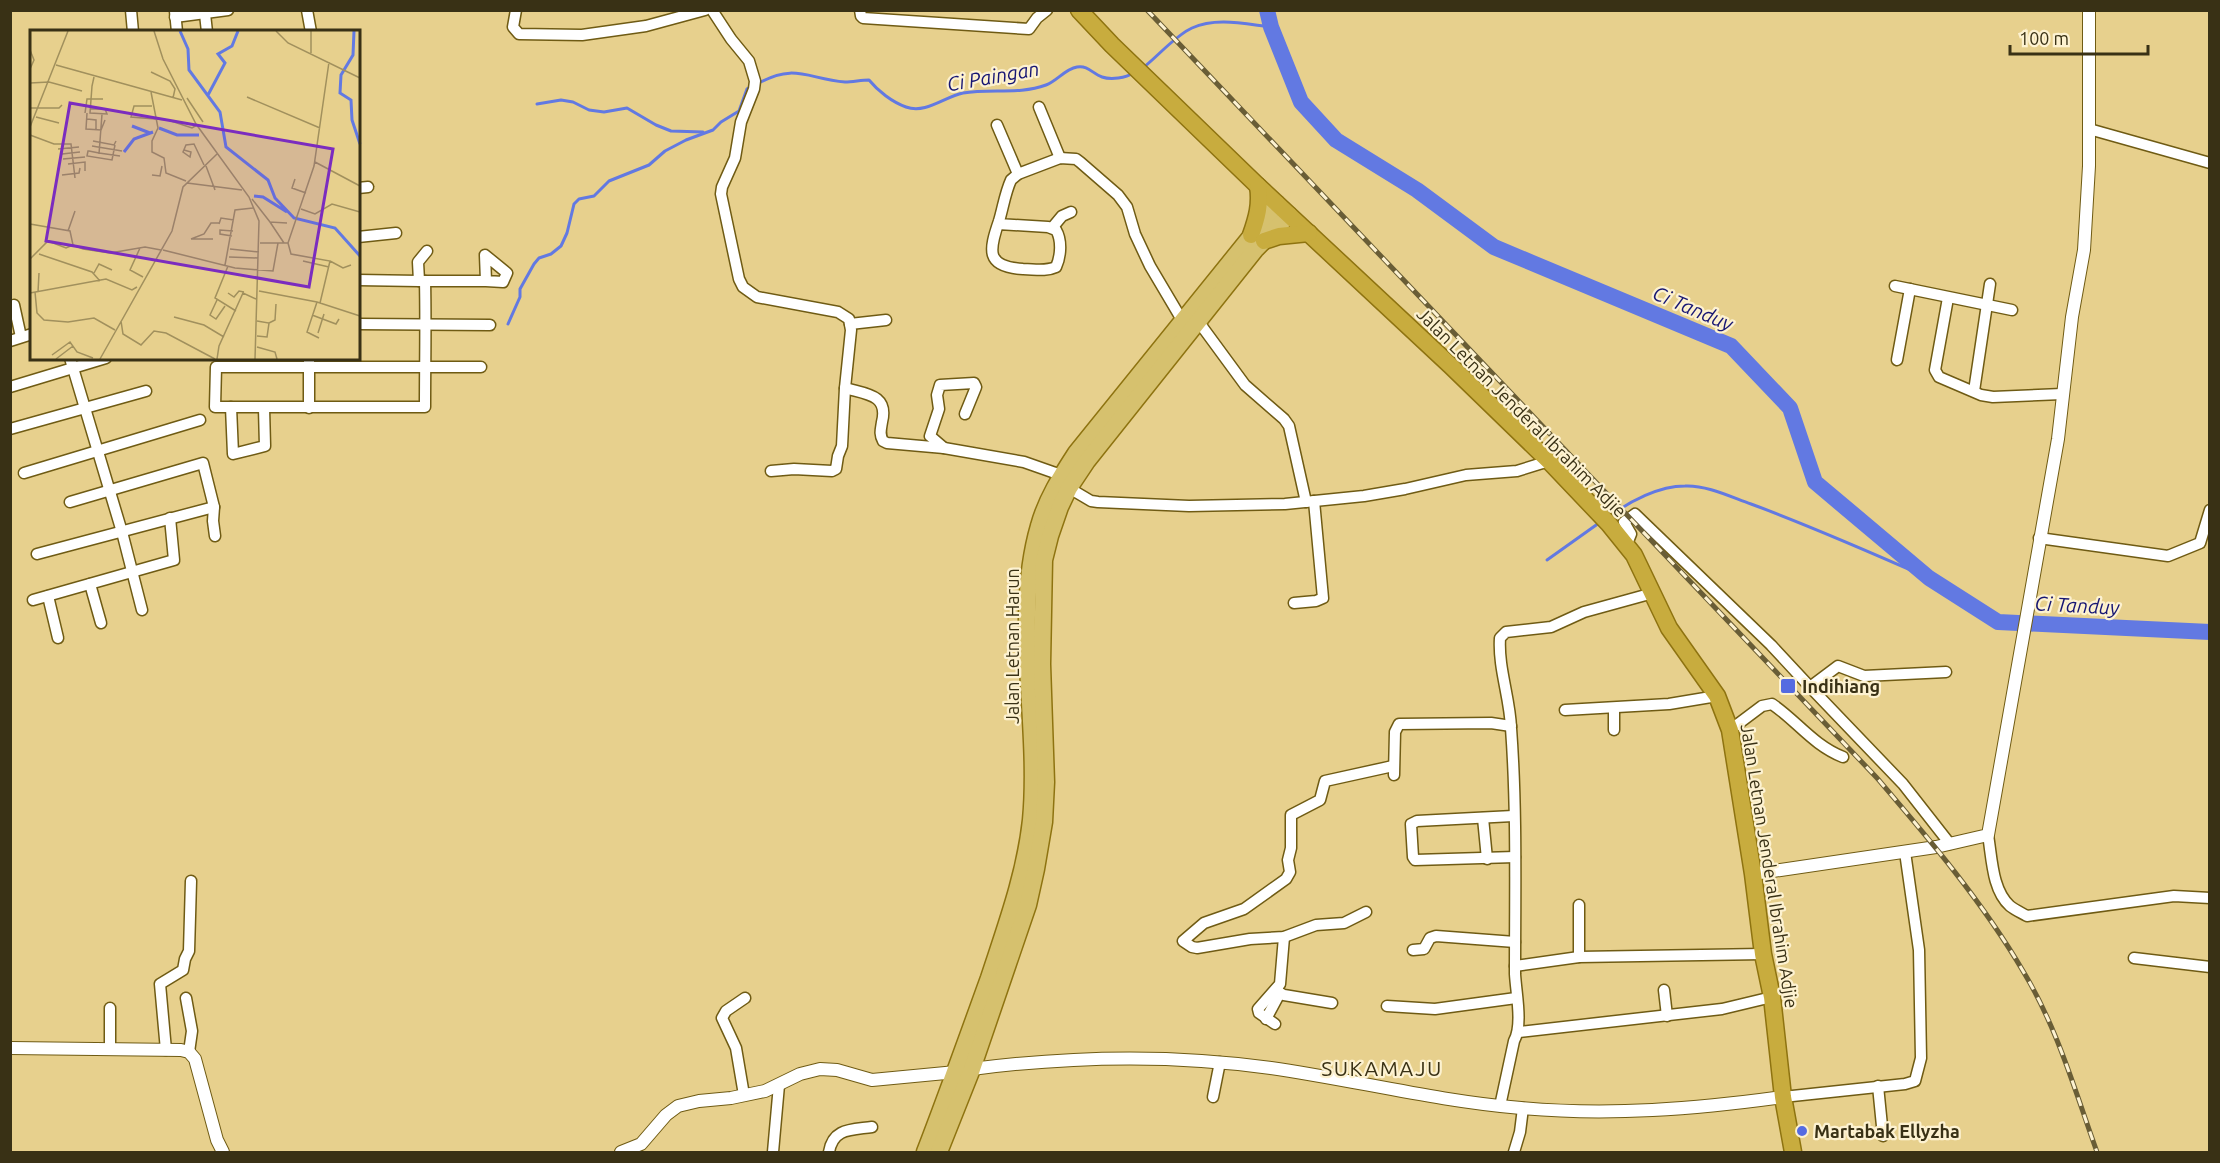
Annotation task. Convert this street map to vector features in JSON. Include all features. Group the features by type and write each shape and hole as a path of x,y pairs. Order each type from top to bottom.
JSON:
{"highway":[{"name":"Jalan Letnan Jenderal Ibrahim Adjie","path":"1079,10 1257,186 1549,460 1627,544 1669,628 1717,696 1730,730 1763,954 1772,998 1783,1097 1793,1152"},
{"path":"1257,186 1260,196 1258,238 1309,233"}],"main road":[{"name":"Jalan Letnan Harun","path":"925,1152 964,1070 1028,905 1027,878 1044,822 1046,782 1042,664 1044,560 1065,482 1087,461 1105,429 1190,321 1283,209"},
{"name":"Jalan Letnan Harun","path":"939,1152 964,1070"}],"street":[{"path":"131,10 133,30"},
{"path":"177,30 175,14 205,14 228,10"},
{"path":"307,10 311,30"},
{"path":"516,10 513,27 519,34 582,35 646,26 705,10"},
{"path":"712,10 749,61 754,85 741,122 735,158 721,194 739,279 743,287 757,297 838,312 845,315 850,324 842,446 836,469 832,471 794,469 771,471"},
{"path":"860,10 863,18 1029,29 1047,10"},
{"path":"2089,10 2089,166 2084,250 2072,317 2058,439 1988,835 1996,882 2001,894 2010,906 2027,916 2174,896 2210,898"},
{"path":"205,14 207,30"},
{"path":"1039,107 1060,158"},
{"path":"997,125 1018,174"},
{"path":"2089,129 2210,163"},
{"path":"998,224 1052,228 1059,236 1059,261 1056,267 1048,270 1003,266 993,257 991,245 1011,180 1018,174 1060,158 1076,159 1118,195 1127,207 1150,266 1190,321 1245,385 1289,426 1310,502 1323,598 1294,603"},
{"path":"1052,228 1062,216 1071,212"},
{"path":"360,237 396,233"},
{"path":"427,250 418,262 426,324 425,367 425,407 215,407 216,367 223,363 309,363 425,367 481,367"},
{"path":"360,280 486,281"},
{"path":"1974,391 1990,284"},
{"path":"1895,286 2012,310"},
{"path":"1897,360 1910,289"},
{"path":"1948,298 1935,370 1942,379 1981,395 1993,397 2062,394"},
{"path":"14,305 21,337"},
{"path":"850,324 886,320"},
{"path":"360,324 490,325"},
{"path":"10,387 72,363 92,360"},
{"path":"72,363 122,532 142,610"},
{"path":"309,363 309,408"},
{"path":"944,448 930,436 939,409 937,395 939,385 969,382 975,384 966,414"},
{"path":"845,388 879,400 884,410 880,432 883,441 887,443 944,448 1024,462 1065,482 1091,501 1098,502 1189,506 1310,502 1395,491 1466,475 1517,471 1549,460"},
{"path":"10,429 146,391"},
{"path":"231,407 233,454 265,446 264,408"},
{"path":"24,473 200,420"},
{"path":"70,502 203,463 214,507 215,536"},
{"path":"37,554 214,507"},
{"path":"2039,538 2168,556 2200,543 2210,510"},
{"path":"1627,544 1631,534 1624,522 1635,514 1771,645 1903,784 1950,844"},
{"path":"33,600 174,560 170,518"},
{"path":"90,584 100,623"},
{"path":"1500,1106 1514,1041 1519,1032 1515,966 1515,857 1511,726 1499,648 1502,634 1514,630 1551,627 1584,612 1653,594"},
{"path":"48,596 58,638"},
{"path":"1810,687 1838,666 1864,676 1946,672"},
{"path":"1565,710 1667,704 1717,696"},
{"path":"1730,730 1762,706 1772,704 1801,730 1832,753 1843,757"},
{"path":"1614,708 1614,730"},
{"path":"1366,912 1344,923 1316,925 1284,937 1250,939 1197,948 1183,941 1204,922 1244,909 1286,879 1290,872 1288,860 1292,848 1292,815 1320,800 1325,782 1394,771 1395,732 1399,724 1491,723 1511,726"},
{"path":"1513,816 1413,822 1411,824 1413,857 1418,861 1515,857"},
{"path":"1483,818 1487,859"},
{"path":"1753,874 1905,852 1988,835"},
{"path":"621,1152 641,1144 666,1115 678,1106 744,1095 779,1085 800,1074 820,1069 837,1070 872,1080 1066,1060 1136,1057 1272,1068 1441,1098 1500,1106 1588,1112 1692,1108 1905,1084 1915,1081 1921,1058 1919,950 1905,852"},
{"path":"166,1050 160,984 183,970 189,951 191,881"},
{"path":"1579,905 1579,957"},
{"path":"1413,950 1424,949 1430,938 1436,936 1515,942"},
{"path":"1270,1021 1282,973 1284,937"},
{"path":"1515,966 1579,957 1763,954"},
{"path":"2134,958 2210,967"},
{"path":"1664,990 1666,1016"},
{"path":"1279,991 1332,1003"},
{"path":"186,998 192,1031 189,1052"},
{"path":"744,1095 736,1048 722,1018 726,1011 746,998"},
{"path":"1387,1006 1435,1009 1516,998"},
{"path":"1519,1032 1722,1009 1772,998"},
{"path":"110,1008 110,1049"},
{"path":"10,1048 189,1052 195,1059 217,1140 223,1152"},
{"path":"1213,1097 1220,1062"},
{"path":"773,1152 779,1085"},
{"path":"1878,1086 1883,1136"},
{"path":"1514,1152 1520,1132 1523,1108"},
{"path":"829,1152 837,1134 872,1127"}],"waterway":[{"name":"Ci Tanduy","path":"1267,10 1271,27 1301,102 1336,140 1417,190 1494,247 1731,346 1790,408 1815,482 1929,578 1998,622 2210,632"},
{"name":"Ci Paingan","path":"1144,67 1180,36 1201,25 1231,22 1271,27"},
{"name":"Ci Paingan","path":"759,83 772,77 792,73 845,82 869,80 891,99 913,109 928,107 963,93 1036,88 1050,83 1077,67 1084,67 1099,76 1110,78 1133,73"},
{"name":"Ci Paingan","path":"508,324 520,297 520,289 534,264 539,258 551,254 561,246 567,233 574,204 579,199 594,196 609,181 649,165 665,151 713,130 739,111 747,89 750,87"},
{"path":"537,104 561,100 573,102 589,110 604,112 627,108 671,131 703,132"},
{"path":"1610,516 1626,505 1655,492 1675,487 1702,487 1796,521 1929,578"},
{"path":"1547,560 1599,523"}],"railway":[{"path":"1147,10 1877,778 1916,824 1990,920 2035,992 2064,1060 2097,1152"}],"place":[{"name":"Indihiang","path":"1788,686"},
{"name":"Martabak Ellyzha","path":"1802,1131"}],"district":[{"name":"SUKAMAJU","path":"1382,1068"}]}
